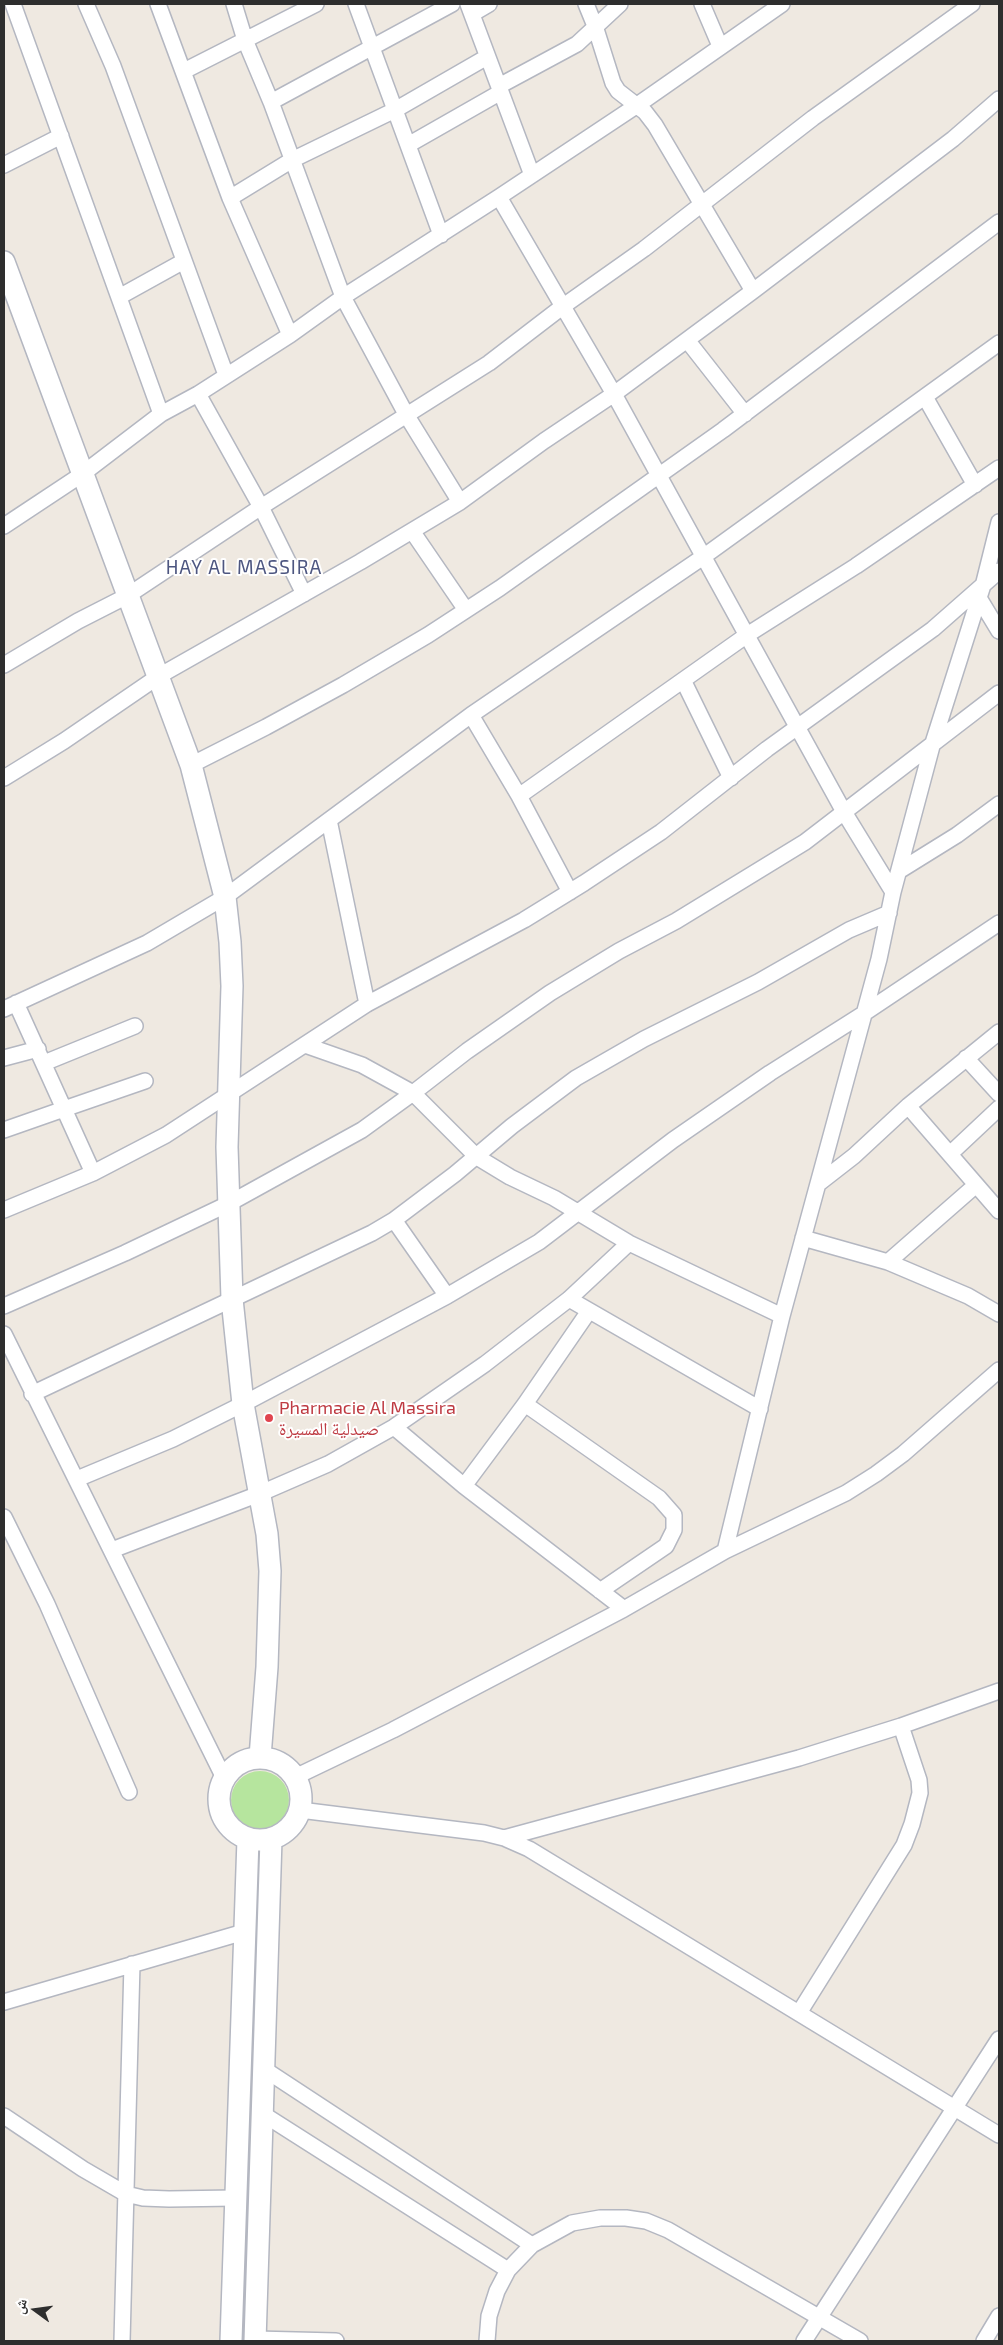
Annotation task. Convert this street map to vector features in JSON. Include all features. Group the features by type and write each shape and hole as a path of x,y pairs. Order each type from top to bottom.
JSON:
{"street":[{"path":"13,4 161,414"},
{"path":"86,4 114,66 226,375"},
{"path":"158,4 230,198 290,335"},
{"path":"234,4 245,40 271,102 343,296 407,416 460,502"},
{"path":"184,71 316,4"},
{"path":"356,4 441,235"},
{"path":"271,102 371,46 452,4"},
{"path":"489,4 470,9 532,175"},
{"path":"586,4 613,83 618,91 655,124 753,291"},
{"path":"408,145 577,44 620,4"},
{"path":"702,4 720,46"},
{"path":"4,526 81,474 161,414 198,394 290,335 343,296 441,235 636,106 782,4"},
{"path":"4,665 78,621 127,596 261,507 490,363 562,307 644,249 813,118 969,5"},
{"path":"230,198 292,160 395,110 487,57"},
{"path":"4,778 64,742 159,676 304,594 460,502 544,441 614,394 753,291 953,139 999,99"},
{"path":"4,165 61,136"},
{"path":"499,197 614,394 844,812 893,892"},
{"path":"191,766 266,728 343,685 428,635 466,610 745,414 999,222"},
{"path":"119,297 184,261"},
{"path":"4,262 81,474 159,676 191,766 224,897 230,942 232,986 228,1096 228,1204 232,1299 244,1404 267,1534 270,1571 267,1667 260,1757"},
{"path":"687,340 745,414"},
{"path":"93,1173 41,1056 10,1006 147,943 224,897 471,715 703,557 999,343"},
{"path":"198,394 261,507 304,594"},
{"path":"925,397 975,485"},
{"path":"519,796 747,635 856,566 999,468"},
{"path":"725,1551 782,1316 863,1014 893,892 932,746 984,582 999,522"},
{"path":"412,531 466,610"},
{"path":"4,1210 93,1173 166,1135 367,1004 524,920 570,892 661,832 797,727 933,629 984,582 999,571"},
{"path":"979,598 999,631"},
{"path":"683,680 732,778"},
{"path":"4,1306 125,1253 228,1204 355,1134 414,1093 467,1051 550,992 619,950 676,921 764,869 805,842 999,693"},
{"path":"471,715 519,796 570,892"},
{"path":"899,870 957,835 999,804"},
{"path":"329,820 367,1004"},
{"path":"32,1394 346,1247 394,1220 477,1156 512,1126 576,1078 608,1058 758,982 849,930 889,913"},
{"path":"77,1479 173,1439 244,1404 447,1296 539,1242 673,1140 770,1073 863,1014 999,923"},
{"path":"4,1058 41,1056 134,1026"},
{"path":"818,1184 854,1156 908,1106 999,1032"},
{"path":"305,1045 362,1065 414,1093 477,1156 510,1177 554,1198 629,1243 782,1316"},
{"path":"966,1058 999,1094"},
{"path":"4,1130 145,1082"},
{"path":"908,1106 999,1211"},
{"path":"950,1154 999,1108"},
{"path":"888,1262 976,1185"},
{"path":"394,1220 447,1296"},
{"path":"803,1238 888,1262 968,1296 999,1314"},
{"path":"112,1550 259,1494 328,1464 394,1427 485,1364 570,1299 629,1243"},
{"path":"570,1299 760,1409"},
{"path":"464,1486 526,1404 589,1311"},
{"path":"4,1334 32,1394 77,1479 224,1778"},
{"path":"295,1777 393,1730 624,1609 725,1551 846,1493 903,1454 999,1370"},
{"path":"526,1404 659,1498 674,1515 674,1530 666,1546 600,1591"},
{"path":"394,1427 464,1486 624,1609"},
{"path":"4,1516 47,1604 130,1792"},
{"path":"504,1838 799,1758 901,1726 999,1691"},
{"path":"799,2013 904,1845 912,1824 920,1793 919,1780 901,1726"},
{"path":"260,1757 272,1759 284,1765 295,1777 301,1797 300,1810 294,1823 284,1833 271,1839 248,1839 232,1830 221,1814 218,1802 219,1789 224,1778 232,1768 245,1760 260,1757"},
{"path":"300,1810 459,1829 504,1838 529,1849 999,2135"},
{"path":"231,2341 248,1839"},
{"path":"271,1839 255,2340 336,2341"},
{"path":"6,2004 132,1964 244,1932"},
{"path":"122,2341 132,1964"},
{"path":"804,2341 999,2039"},
{"path":"264,2069 532,2246"},
{"path":"263,2114 508,2270"},
{"path":"4,2116 83,2169 126,2194 143,2198 169,2199 235,2198"},
{"path":"487,2341 490,2316 497,2291 508,2270 532,2246 572,2223 609,2218 646,2221 668,2230 860,2341"},
{"path":"984,2341 999,2316"}],"green space":[{"path":"260,1771 271,1773 284,1784 289,1800 287,1811 276,1824 260,1829 249,1827 236,1816 231,1800 233,1789 244,1776"}],"place":[{"name":"Pharmacie Al Massira صيدلية المسيرة","path":"269,1418"}],"district":[{"name":"HAY AL MASSIRA","path":"244,568"}]}
